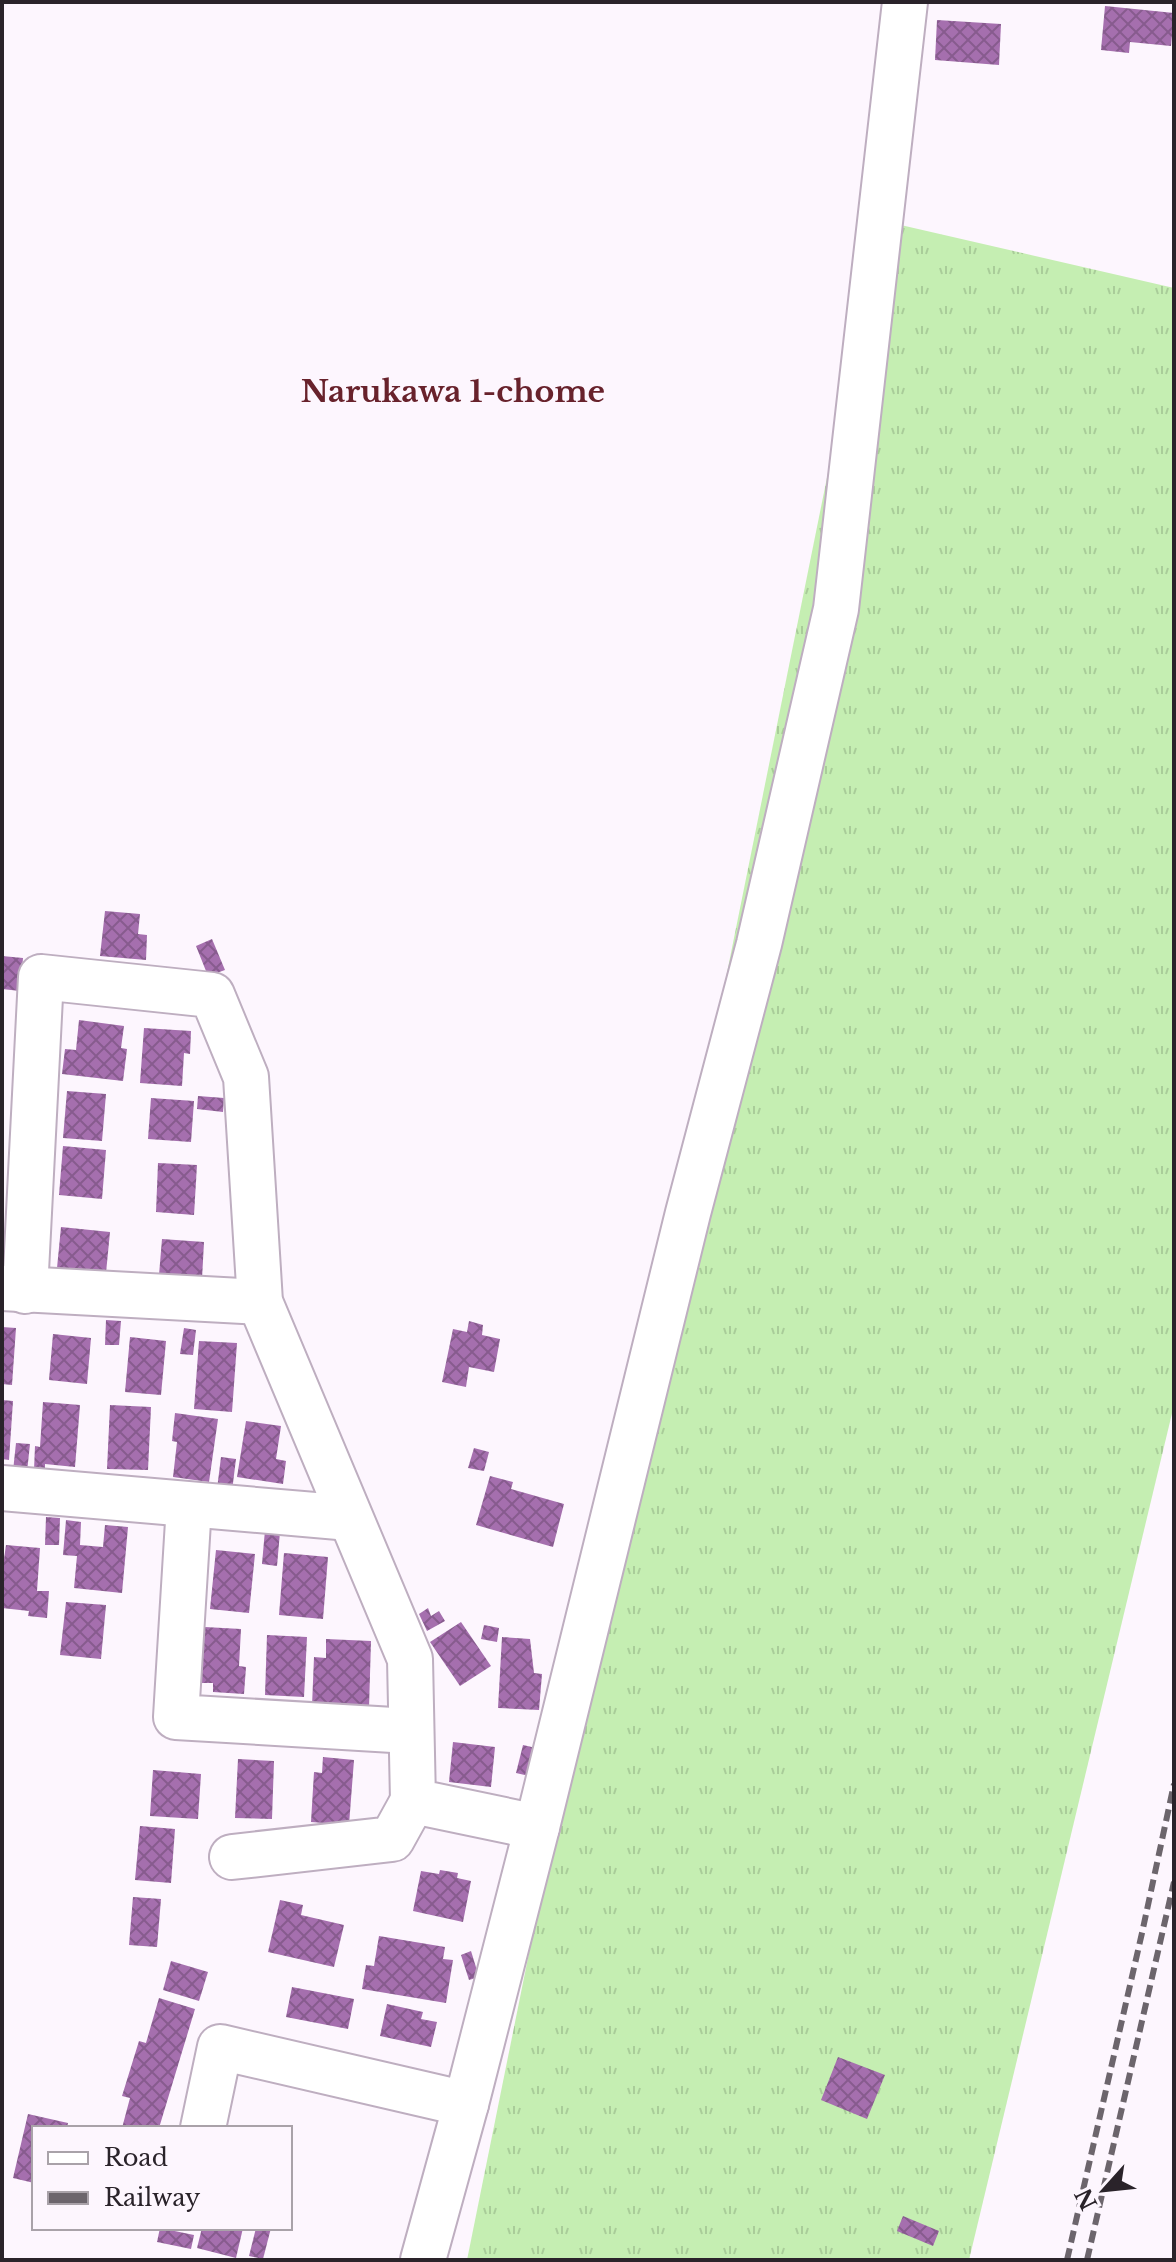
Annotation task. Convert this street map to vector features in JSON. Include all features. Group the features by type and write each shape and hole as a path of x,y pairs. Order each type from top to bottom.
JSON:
{"street":[{"path":"423,2260 537,1827 688,1213 759,944 836,609 905,2"},
{"path":"232,1857 392,1839 413,1801 410,1659 260,1302 246,1077 212,995 41,977 14,1289 260,1302"},
{"path":"2,1488 350,1518"},
{"path":"189,1505 176,1717 410,1731"},
{"path":"413,1801 537,1827"},
{"path":"203,2126 220,2047 466,2104"}],"green space":[{"path":"879,220 1174,288 1174,1405 969,2260 467,2260"}],"building":[{"path":"1105,6 1174,13 1171,46 1130,42 1129,53 1101,50"},
{"path":"937,20 1001,24 999,65 935,60"},
{"path":"105,911 140,914 138,934 147,935 146,960 100,956"},
{"path":"212,939 225,970 208,976 196,946"},
{"path":"2,956 23,958 20,991 2,989"},
{"path":"79,1020 124,1026 121,1048 127,1049 123,1081 62,1074 65,1049 76,1050"},
{"path":"144,1028 191,1031 190,1054 184,1053 182,1086 140,1083"},
{"path":"67,1091 106,1094 102,1141 63,1138"},
{"path":"198,1096 224,1098 223,1112 197,1109"},
{"path":"151,1098 194,1101 191,1142 148,1139"},
{"path":"63,1146 106,1150 102,1199 59,1195"},
{"path":"158,1163 197,1165 194,1215 156,1212"},
{"path":"61,1227 110,1232 106,1273 57,1268"},
{"path":"162,1239 204,1242 202,1279 159,1275"},
{"path":"106,1320 121,1321 119,1345 105,1345"},
{"path":"469,1321 483,1325 482,1335 500,1339 494,1372 469,1367 466,1387 442,1382 453,1329 467,1332"},
{"path":"2,1327 16,1328 12,1385 2,1384"},
{"path":"184,1328 196,1330 193,1355 180,1354"},
{"path":"53,1334 91,1338 87,1384 49,1380"},
{"path":"130,1337 166,1341 161,1395 125,1392"},
{"path":"199,1341 237,1343 232,1412 194,1409"},
{"path":"2,1400 13,1401 9,1460 2,1459"},
{"path":"43,1402 80,1405 75,1467 45,1464 45,1471 34,1470 35,1446 40,1447"},
{"path":"110,1405 151,1407 148,1470 107,1469"},
{"path":"175,1413 218,1419 209,1482 173,1477 177,1442 172,1441"},
{"path":"246,1421 281,1426 276,1459 286,1461 283,1484 237,1477"},
{"path":"16,1443 30,1444 27,1472 13,1471"},
{"path":"474,1448 489,1452 484,1471 468,1468"},
{"path":"221,1457 236,1459 232,1491 217,1489"},
{"path":"490,1476 513,1482 511,1489 564,1504 553,1547 476,1525"},
{"path":"46,1517 60,1518 59,1545 45,1545"},
{"path":"66,1520 81,1522 80,1545 103,1547 105,1525 128,1527 122,1593 74,1588 77,1556 63,1555"},
{"path":"265,1530 280,1532 277,1566 262,1564"},
{"path":"6,1545 40,1548 37,1591 49,1591 47,1618 28,1616 29,1611 2,1608 2,1559"},
{"path":"216,1550 255,1554 249,1613 210,1609"},
{"path":"284,1553 328,1557 323,1619 279,1615"},
{"path":"66,1602 106,1605 101,1659 60,1655"},
{"path":"428,1608 431,1616 439,1611 445,1621 427,1631 419,1614"},
{"path":"461,1622 491,1666 460,1686 430,1642"},
{"path":"484,1625 499,1628 497,1642 481,1639"},
{"path":"205,1627 241,1629 239,1666 246,1667 244,1694 213,1692 213,1683 201,1683"},
{"path":"267,1635 307,1637 304,1697 265,1695"},
{"path":"502,1637 530,1639 534,1673 542,1674 539,1710 498,1708"},
{"path":"326,1639 371,1641 369,1708 312,1706 314,1657 326,1658"},
{"path":"453,1742 495,1747 491,1787 449,1782"},
{"path":"523,1745 536,1748 529,1776 516,1773"},
{"path":"323,1757 354,1760 349,1825 311,1822 314,1772 322,1773"},
{"path":"238,1759 274,1761 272,1819 235,1818"},
{"path":"153,1770 201,1774 198,1819 150,1816"},
{"path":"140,1826 175,1829 171,1883 135,1880"},
{"path":"440,1870 458,1873 457,1878 471,1881 463,1922 413,1911 421,1871 439,1874"},
{"path":"133,1897 161,1899 157,1947 129,1945"},
{"path":"280,1900 303,1905 301,1915 344,1925 334,1967 268,1952"},
{"path":"379,1936 445,1947 443,1959 453,1960 446,2003 362,1989 366,1965 374,1966"},
{"path":"471,1951 479,1977 469,1980 461,1955"},
{"path":"171,1961 208,1972 199,2001 163,1990"},
{"path":"292,1987 354,1999 348,2029 286,2017"},
{"path":"159,1998 195,2009 160,2126 123,2126 130,2098 122,2096 139,2041 146,2043"},
{"path":"387,2004 423,2012 421,2019 437,2022 431,2047 380,2036"},
{"path":"838,2057 885,2075 867,2119 821,2100"},
{"path":"28,2114 68,2123 67,2126 32,2126 32,2183 13,2178"},
{"path":"903,2216 939,2231 933,2246 897,2231"},
{"path":"160,2230 194,2235 191,2249 157,2242"},
{"path":"202,2230 243,2230 236,2258 197,2248"},
{"path":"256,2230 270,2230 263,2259 249,2256"}],"railway":[{"path":"1067,2260 1174,1784"},
{"path":"1087,2260 1174,1882"}],"district":[{"name":"Narukawa 1-chome","path":"453,392"}]}
